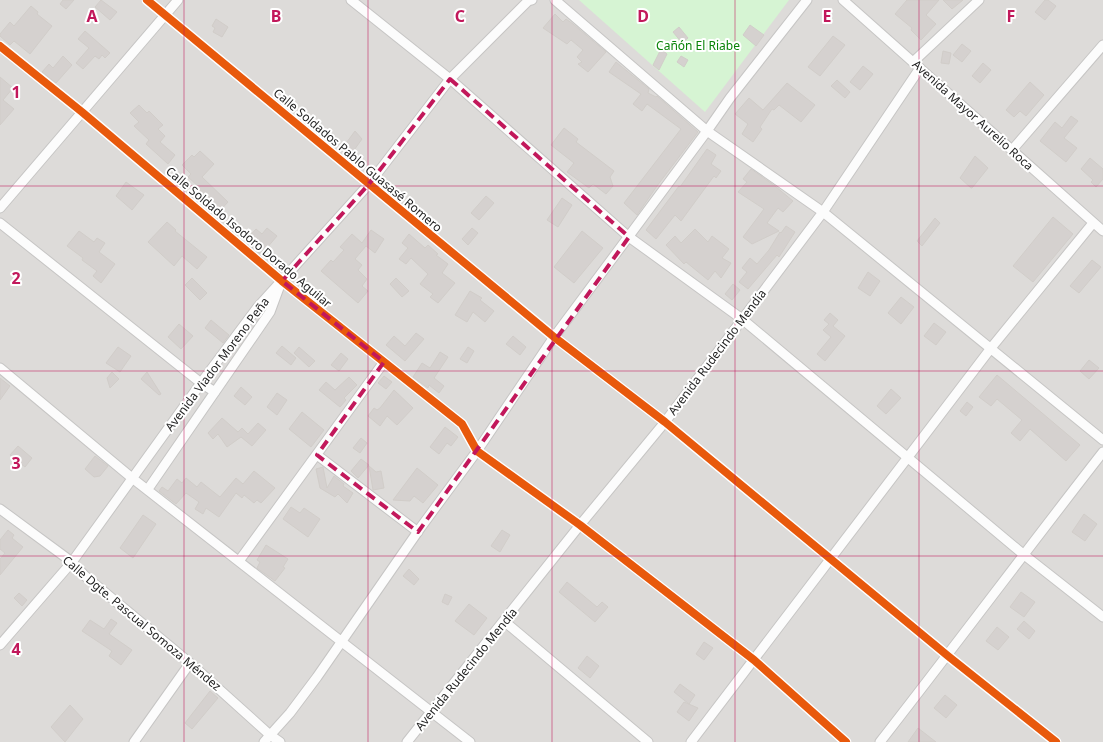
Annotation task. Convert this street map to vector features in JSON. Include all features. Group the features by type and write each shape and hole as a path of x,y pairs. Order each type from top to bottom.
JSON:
{"street":[{"name":"Calle Soldados Pablo Guasasé Romero","path":"147,0 554,338 664,422 948,656 1056,742"},
{"path":"0,208 178,0"},
{"path":"351,0 450,79 628,237 742,319 1023,554 1103,617"},
{"path":"282,280 368,184 450,79 528,1 532,0"},
{"path":"555,0 707,132 823,212 1103,440"},
{"path":"267,739 290,713 342,641 477,451 554,338 707,132 730,98 807,0"},
{"name":"Avenida Mayor Aurelio Roca","path":"843,0 1103,232"},
{"path":"913,62 979,0"},
{"path":"1012,150 1103,45"},
{"name":"Calle Soldado Isodoro Dorado Aguilar","path":"0,46 82,112 282,280 462,424 477,451"},
{"name":"Avenida Rudecindo Mendía","path":"407,742 664,422 823,212 920,68"},
{"path":"0,223 201,383 215,392"},
{"path":"691,742 992,348 1093,223"},
{"name":"Avenida Viador Moreno Peña","path":"0,645 72,562 201,383 257,308 282,280"},
{"name":"Avenida Viador Moreno Peña","path":"148,489 270,312 282,280"},
{"path":"239,561 384,362"},
{"path":"0,368 132,478 470,742"},
{"path":"477,451 580,525 754,660 846,742"},
{"path":"880,742 1103,452"},
{"path":"316,455 418,532"},
{"name":"Calle Dgte. Pascual Somoza Méndez","path":"0,509 72,562 85,576 190,663 267,739 280,742"},
{"path":"504,621 648,742"},
{"path":"134,742 190,663"}],"highlighted area":[{"path":"450,79 629,237 418,532 317,455 384,362 282,281 369,184"}],"shaded area":[{"path":"0,0 1103,0 1103,742 0,742"}],"green space":[{"name":"Cañón El Riabe","path":"579,0 789,0 705,112"}],"building":[{"path":"63,0 74,0 66,9 60,4"},
{"path":"101,0 117,12 110,20 95,7"},
{"path":"907,0 939,0 926,15 936,24 921,40 911,30 912,28 895,14"},
{"path":"943,0 963,0 952,9"},
{"path":"1045,0 1056,6 1045,20 1035,12"},
{"path":"31,6 38,12 37,14 52,26 30,54 14,41 10,45 0,34 10,22 14,26"},
{"path":"555,14 563,22 566,19 573,24 606,52 588,72 578,64 582,62 577,57 583,50 571,40 567,44 543,28"},
{"path":"216,19 228,27 222,37 213,32 215,28 212,26"},
{"path":"750,25 764,35 756,46 743,35"},
{"path":"679,27 688,38 682,43 673,32"},
{"path":"85,31 110,53 105,58 102,55 99,59 95,56 83,69 76,63 89,48 78,39"},
{"path":"833,36 845,45 820,76 808,67"},
{"path":"962,44 971,51 962,62 953,55"},
{"path":"661,49 667,54 659,70 653,65"},
{"path":"943,51 951,53 949,64 941,63"},
{"path":"63,56 72,65 56,83 42,72 49,64 53,68"},
{"path":"681,56 688,60 684,67 677,62"},
{"path":"616,62 649,89 648,93 657,96 698,132 637,215 624,203 681,129 647,104 642,111 633,104 641,94 609,72"},
{"path":"983,63 991,70 980,83 972,76"},
{"path":"863,66 873,74 860,90 850,82"},
{"path":"0,77 13,88 3,100 14,109 0,125"},
{"path":"837,80 850,92 845,98 831,86"},
{"path":"1030,82 1044,95 1026,116 1020,111 1014,117 1006,110"},
{"path":"787,83 815,105 801,122 779,105 774,110 772,109 753,142 742,134 748,124 735,114 749,98 763,110"},
{"path":"139,105 147,113 149,111 163,125 158,129 165,136 160,142 175,155 168,164 146,144 149,140 134,126 139,122 130,113"},
{"path":"1071,116 1078,121 1064,138 1077,148 1066,162 1040,141 1055,122 1062,128"},
{"path":"564,128 578,139 576,142 614,171 610,177 613,186 606,194 593,184 589,188 567,172 574,163 551,145"},
{"path":"355,131 362,139 352,153 344,146"},
{"path":"707,149 716,155 711,164 721,171 716,178 714,176 681,221 675,215 656,239 646,230"},
{"path":"200,151 214,164 202,177 228,202 215,216 203,205 205,203 194,192 199,187 188,177 191,174 182,165 192,155 194,157"},
{"path":"975,156 988,168 971,188 960,178"},
{"path":"1090,158 1103,169 1103,179 1096,187 1091,182 1093,180 1081,169"},
{"path":"751,169 793,201 783,212 778,208 767,223 779,231 752,244 743,237 764,209 738,192 747,182 743,179"},
{"path":"126,182 144,195 132,210 116,196"},
{"path":"486,196 494,203 479,220 471,213"},
{"path":"562,198 572,205 558,227 547,220"},
{"path":"1053,217 1073,234 1033,282 1013,266"},
{"path":"935,218 940,223 922,246 917,241"},
{"path":"167,222 175,231 207,257 197,269 182,256 174,266 148,242"},
{"path":"786,226 795,232 779,257 777,255 748,289 739,282 747,272 742,268 750,258 757,264"},
{"path":"267,228 277,236 261,255 245,241 256,229 262,234"},
{"path":"472,228 478,233 468,245 462,239"},
{"path":"695,229 708,242 712,236 729,249 722,258 731,263 721,278 715,271 708,280 686,262 684,264 666,245 675,236 681,243"},
{"path":"371,230 384,239 375,253 366,246 355,259 362,265 358,270 367,279 362,286 368,291 358,303 321,271 344,250 340,247 352,234 362,243"},
{"path":"79,231 94,242 97,238 105,243 99,252 115,264 101,283 93,276 97,271 67,246"},
{"path":"582,231 603,248 574,283 554,267"},
{"path":"409,234 425,248 428,245 438,254 436,255 448,264 442,273 455,283 438,303 430,297 433,294 420,284 428,274 411,258 406,264 399,259 408,248 402,243"},
{"path":"1092,260 1101,267 1079,293 1070,286"},
{"path":"868,272 880,281 870,296 858,288"},
{"path":"192,278 207,293 200,300 185,285"},
{"path":"396,278 409,291 402,297 390,284"},
{"path":"733,284 740,290 732,300 725,294"},
{"path":"470,291 482,298 480,300 494,311 485,322 473,312 467,322 455,315"},
{"path":"901,297 914,307 901,324 888,313"},
{"path":"830,313 838,320 833,326 845,336 825,361 817,354 831,337 823,330 829,324 824,320"},
{"path":"211,320 229,335 223,343 205,328"},
{"path":"934,323 946,332 936,345 924,336"},
{"path":"179,324 193,336 181,349 168,337"},
{"path":"416,333 424,339 405,361 386,345 394,336 405,346"},
{"path":"513,336 526,347 520,355 506,344"},
{"path":"282,346 296,358 291,365 276,353"},
{"path":"118,347 131,356 120,372 106,363"},
{"path":"299,347 315,361 309,367 294,353"},
{"path":"468,347 474,351 467,363 460,359"},
{"path":"440,352 448,357 434,378 444,386 439,393 429,385 428,388 413,377 422,363 430,368"},
{"path":"341,353 348,359 339,371 331,365"},
{"path":"1089,360 1099,368 1089,379 1080,371"},
{"path":"112,372 119,379 110,388 107,378"},
{"path":"147,372 161,394 159,395 141,379"},
{"path":"997,375 1080,445 1066,461 1030,429 1020,441 1011,433 1022,420 997,399 991,406 979,397"},
{"path":"384,376 392,382 386,389 378,383"},
{"path":"349,377 357,385 344,398 346,400 340,407 319,390 326,382 335,390"},
{"path":"0,378 10,386 0,400"},
{"path":"241,387 252,397 245,405 234,396"},
{"path":"891,389 901,398 886,414 877,406"},
{"path":"394,390 413,408 397,425 387,416 380,426 368,416 374,408 377,410 380,408"},
{"path":"277,393 287,400 277,415 267,407"},
{"path":"967,402 973,407 966,416 960,411"},
{"path":"302,412 324,430 311,447 289,429"},
{"path":"222,418 238,432 242,428 248,434 258,423 266,430 252,446 241,437 227,447 218,434 213,439 208,433"},
{"path":"445,427 458,437 451,446 447,443 439,454 430,447"},
{"path":"361,438 367,443 360,453 353,448"},
{"path":"18,446 32,458 25,467 10,455"},
{"path":"95,456 108,466 100,476 94,477 85,469"},
{"path":"361,459 369,465 358,478 351,471"},
{"path":"369,466 376,472 381,471 384,488 373,490"},
{"path":"323,467 327,488 334,476 353,493 347,503 338,494 335,497 320,488 316,469"},
{"path":"417,468 438,485 423,503 414,496 410,501 393,500"},
{"path":"254,471 275,488 261,503 257,500 254,503 244,495 242,498 236,493 219,517 206,508 203,514 195,509 199,502 186,493 176,504 159,491 162,487 168,491 177,479 182,483 186,478 197,487 201,482 220,497 236,478 243,484"},
{"path":"291,507 300,513 304,508 320,519 308,537 283,519"},
{"path":"1084,514 1097,524 1085,541 1072,532"},
{"path":"143,515 156,524 133,558 120,548"},
{"path":"8,530 14,535 12,538 23,547 0,575 0,559 5,553 0,549 0,540"},
{"path":"502,530 510,535 500,552 491,546"},
{"path":"266,545 288,559 283,567 285,568 275,581 257,568 260,562 257,560"},
{"path":"409,569 419,579 414,585 403,576"},
{"path":"567,582 597,607 602,602 608,607 595,622 559,592"},
{"path":"1021,592 1035,602 1024,617 1010,607"},
{"path":"19,593 27,600 22,606 14,598"},
{"path":"445,594 452,597 448,605 442,602"},
{"path":"469,604 487,618 474,635 455,621"},
{"path":"111,619 117,623 109,634 132,650 121,665 109,656 112,651 82,631 90,620 104,629"},
{"path":"1024,621 1035,631 1029,639 1017,629"},
{"path":"997,627 1009,637 998,650 986,641"},
{"path":"704,642 713,648 704,660 696,654"},
{"path":"587,656 599,666 590,678 578,668"},
{"path":"680,684 695,695 689,704 674,692"},
{"path":"210,691 218,698 192,729 185,723"},
{"path":"945,695 957,705 946,718 934,708"},
{"path":"684,702 698,708 689,721 677,712"},
{"path":"70,705 83,719 65,742 51,727"},
{"path":"918,728 936,742 908,742"}],"cycle path":[{"path":"147,0 554,337 665,422 948,656 1056,742"},
{"path":"0,46 82,112 282,281 462,424 477,451 580,525 754,660 846,742"}]}
